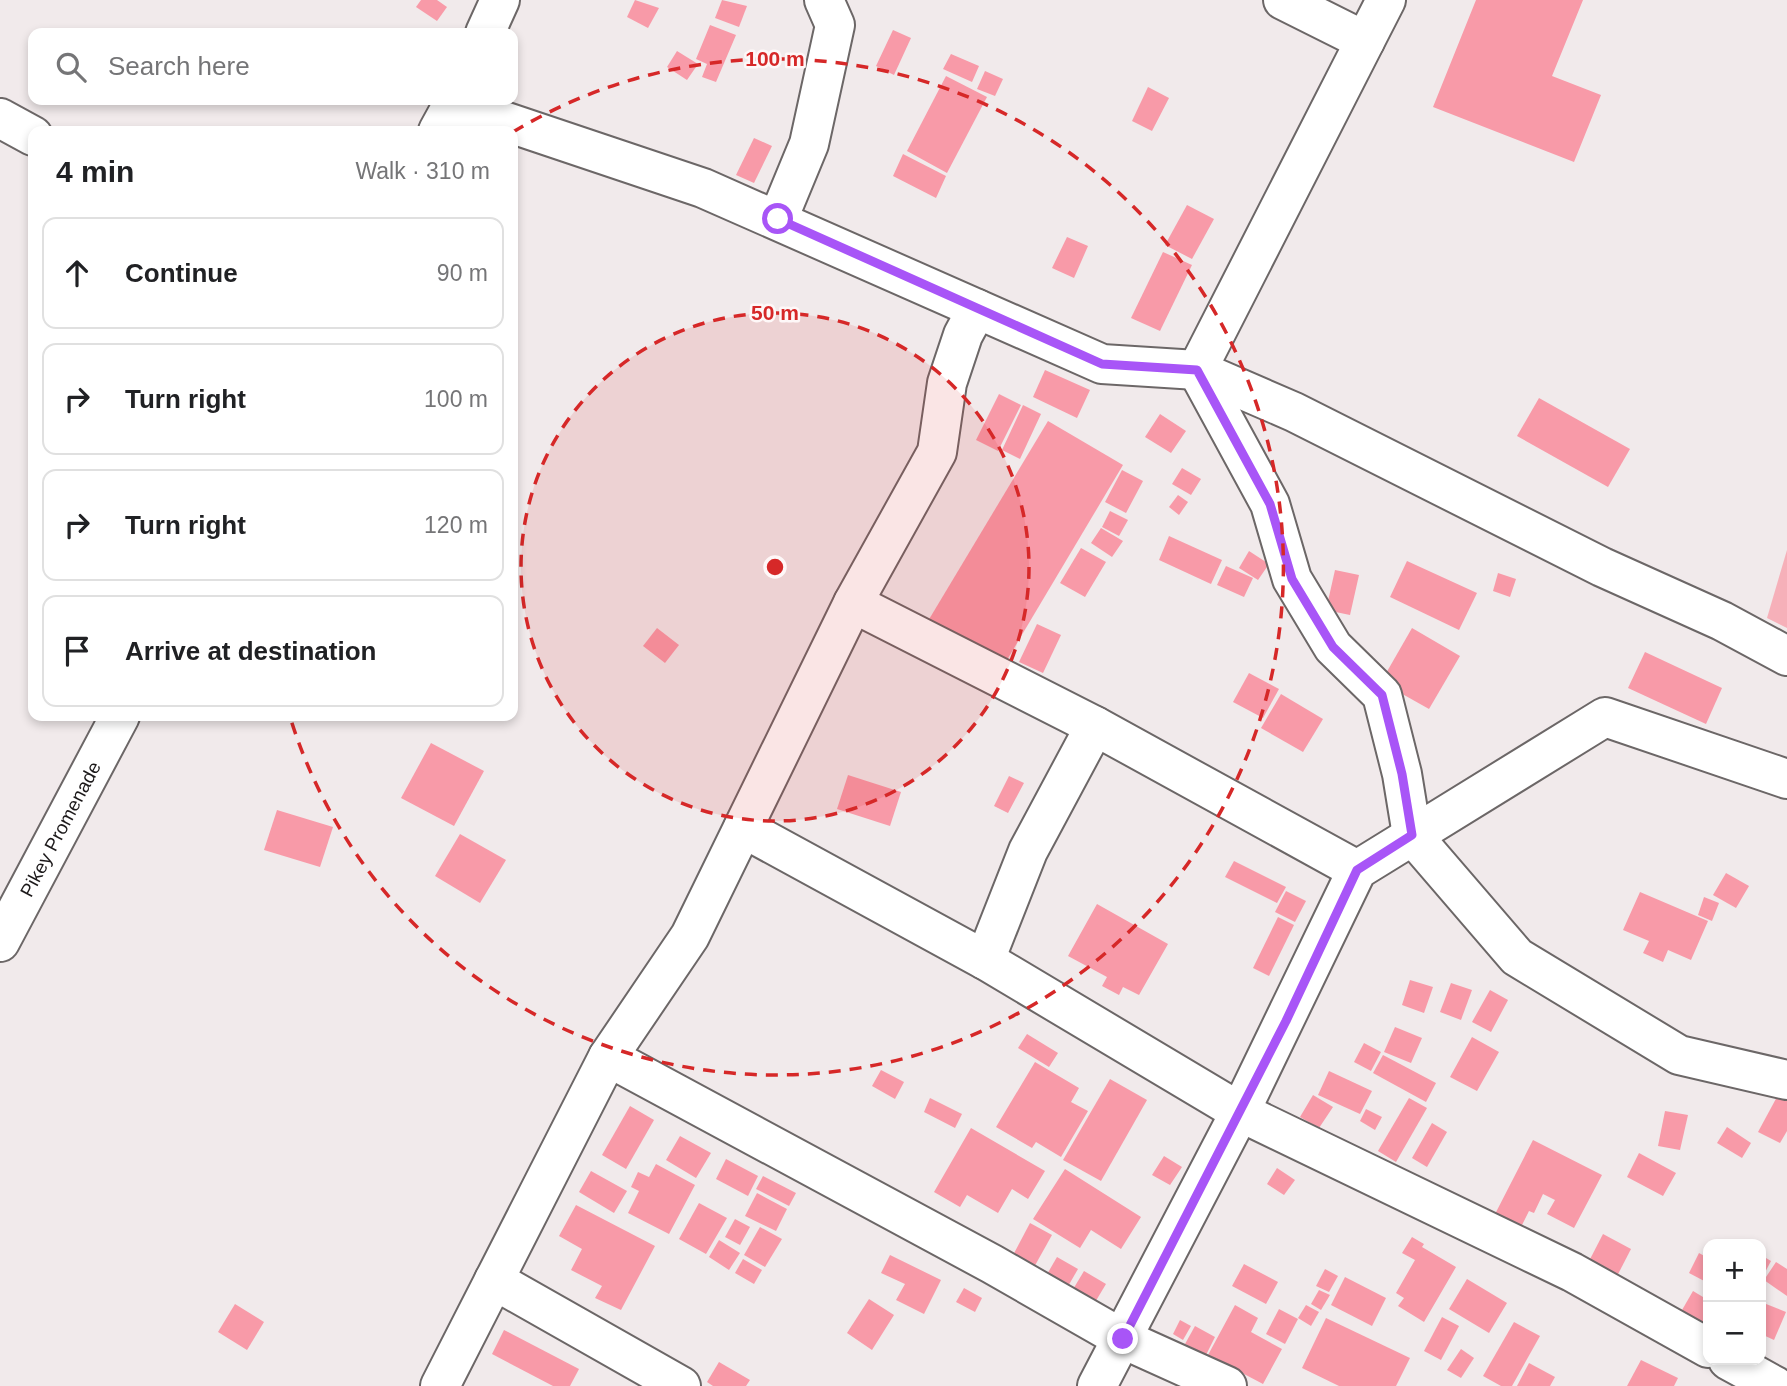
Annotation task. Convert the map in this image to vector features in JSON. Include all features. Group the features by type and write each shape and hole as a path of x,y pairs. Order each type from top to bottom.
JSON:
{"street":[{"path":"487,28 500,0"},
{"path":"778,219 809,144 835,24 824,0"},
{"path":"1283,0 1365,41"},
{"path":"1197,370 1386,0"},
{"path":"449,112 496,126"},
{"path":"0,118 28,133"},
{"path":"518,133 703,188 1102,364 1197,370 1294,412 1602,567 1722,621 1787,656"},
{"path":"440,1386 608,1057 690,936 853,603 937,452 947,383 962,335 977,309"},
{"path":"1197,370 1270,504 1292,579 1333,647 1382,695 1402,774 1412,835 1517,957 1679,1055 1787,1080"},
{"path":"853,603 1095,726 1357,870"},
{"path":"1097,1386 1240,1112 1357,870 1605,717 1787,779"},
{"name":"Pikey Promenade","path":"0,942 117,721"},
{"path":"985,960 1028,851 1095,726"},
{"path":"743,828 985,960 1240,1112 1572,1272 1703,1345"},
{"path":"608,1057 992,1264 1123,1339 1227,1386"},
{"path":"494,1280 681,1386"},
{"path":"1738,1365 1778,1386 1787,1372"}],"shaded area":[{"path":"1787,550 1787,628 1767,618"}],"building":[{"path":"421,0 437,0 447,7 437,21 416,7"},
{"path":"635,0 659,8 648,28 627,17"},
{"path":"722,0 747,6 739,27 715,18"},
{"path":"1476,0 1583,0 1552,76 1601,95 1574,162 1433,107"},
{"path":"710,25 736,35 716,82 702,77 707,64 696,59"},
{"path":"893,30 911,38 894,75 876,66"},
{"path":"677,51 698,64 687,80 667,67"},
{"path":"951,54 979,66 972,82 943,69"},
{"path":"985,71 1003,79 995,96 977,89"},
{"path":"946,76 987,97 947,173 907,151"},
{"path":"1148,87 1169,98 1152,131 1132,121"},
{"path":"754,138 772,146 754,183 736,175"},
{"path":"903,154 946,176 936,198 893,176"},
{"path":"1187,205 1214,219 1192,259 1165,245"},
{"path":"1067,237 1088,246 1074,278 1052,268"},
{"path":"1163,252 1192,265 1160,331 1131,318"},
{"path":"1045,370 1090,390 1077,418 1033,397"},
{"path":"999,394 1021,405 998,451 976,440"},
{"path":"1539,398 1630,449 1608,487 1517,436"},
{"path":"1023,405 1041,414 1020,459 1002,450"},
{"path":"1160,414 1186,431 1171,453 1145,437"},
{"path":"1048,421 1123,465 1004,665 928,621"},
{"path":"1182,468 1201,479 1191,495 1172,484"},
{"path":"1122,470 1143,481 1126,513 1105,502"},
{"path":"1178,495 1188,502 1179,515 1169,507"},
{"path":"1110,511 1128,520 1119,536 1102,527"},
{"path":"1101,528 1123,541 1112,557 1091,543"},
{"path":"1169,536 1222,560 1211,584 1159,560"},
{"path":"1081,548 1106,562 1085,597 1060,583"},
{"path":"1249,551 1269,564 1258,580 1239,568"},
{"path":"1407,561 1477,593 1459,630 1390,597"},
{"path":"1226,566 1253,578 1244,597 1217,585"},
{"path":"1335,570 1359,575 1350,615 1326,610"},
{"path":"1498,573 1516,579 1510,597 1493,591"},
{"path":"1037,624 1061,635 1043,673 1019,662"},
{"path":"657,628 679,645 665,663 643,646"},
{"path":"1412,628 1460,656 1429,709 1381,682"},
{"path":"1645,652 1722,688 1706,724 1628,688"},
{"path":"1249,673 1279,689 1263,718 1233,702"},
{"path":"1281,694 1323,719 1303,752 1261,728"},
{"path":"431,743 484,771 454,826 401,798"},
{"path":"848,775 901,792 890,826 837,809"},
{"path":"1009,776 1024,783 1008,813 994,806"},
{"path":"277,810 333,827 320,867 264,850"},
{"path":"460,834 506,860 480,903 435,876"},
{"path":"1234,861 1286,887 1277,903 1225,877"},
{"path":"1726,873 1749,886 1736,908 1713,895"},
{"path":"1286,891 1306,901 1295,922 1275,912"},
{"path":"1640,892 1708,921 1691,960 1668,950 1663,962 1643,953 1649,941 1623,930"},
{"path":"1704,897 1719,903 1712,921 1698,915"},
{"path":"1097,904 1168,944 1139,995 1123,987 1119,995 1102,986 1107,977 1068,956"},
{"path":"1278,917 1294,925 1269,976 1253,968"},
{"path":"1410,980 1433,987 1424,1013 1402,1005"},
{"path":"1451,983 1472,990 1461,1020 1440,1012"},
{"path":"1490,990 1508,1000 1491,1032 1472,1022"},
{"path":"1395,1027 1422,1038 1411,1063 1384,1052"},
{"path":"1027,1034 1058,1053 1049,1067 1018,1048"},
{"path":"1472,1037 1499,1052 1477,1091 1450,1077"},
{"path":"1364,1043 1381,1052 1371,1071 1354,1062"},
{"path":"1383,1055 1436,1083 1426,1102 1373,1073"},
{"path":"1035,1062 1079,1088 1071,1102 1088,1111 1061,1157 1036,1142 1032,1148 996,1127"},
{"path":"881,1070 904,1082 895,1099 872,1086"},
{"path":"1329,1071 1372,1091 1360,1114 1318,1095"},
{"path":"1110,1079 1147,1100 1101,1181 1063,1160"},
{"path":"1313,1095 1333,1107 1319,1128 1300,1117"},
{"path":"1778,1095 1787,1100 1787,1131 1780,1143 1758,1132"},
{"path":"930,1098 962,1114 955,1128 924,1112"},
{"path":"1409,1098 1427,1108 1396,1162 1378,1151"},
{"path":"630,1106 654,1120 626,1169 602,1155"},
{"path":"1366,1109 1382,1117 1375,1130 1360,1121"},
{"path":"1665,1111 1688,1115 1680,1150 1658,1146"},
{"path":"1432,1123 1447,1132 1427,1167 1412,1158"},
{"path":"1727,1127 1751,1143 1742,1158 1717,1143"},
{"path":"971,1128 1045,1171 1028,1199 1012,1189 998,1213 967,1195 960,1207 934,1192"},
{"path":"680,1136 711,1153 696,1178 666,1160"},
{"path":"1533,1140 1602,1175 1574,1228 1547,1214 1555,1200 1543,1194 1534,1213 1529,1211 1519,1231 1493,1218"},
{"path":"1639,1153 1676,1173 1663,1196 1627,1177"},
{"path":"1164,1156 1182,1167 1170,1185 1152,1175"},
{"path":"726,1159 758,1176 748,1196 716,1179"},
{"path":"656,1164 695,1185 669,1234 628,1213 639,1191 631,1187 638,1172 649,1177"},
{"path":"1277,1168 1295,1180 1284,1195 1267,1184"},
{"path":"1065,1169 1141,1217 1121,1249 1091,1230 1080,1248 1033,1219"},
{"path":"591,1171 627,1191 614,1213 579,1192"},
{"path":"763,1176 796,1193 789,1206 756,1189"},
{"path":"757,1193 787,1209 776,1231 745,1216"},
{"path":"699,1203 727,1218 706,1254 679,1239"},
{"path":"576,1205 655,1246 621,1310 595,1298 602,1286 571,1270 582,1249 559,1236"},
{"path":"735,1219 750,1227 740,1245 725,1237"},
{"path":"1030,1223 1052,1235 1033,1269 1012,1257"},
{"path":"760,1227 782,1239 765,1267 744,1255"},
{"path":"1603,1234 1631,1249 1615,1280 1587,1265"},
{"path":"1412,1237 1424,1244 1422,1247 1456,1267 1424,1322 1398,1306 1404,1298 1396,1293 1415,1260 1402,1253"},
{"path":"719,1240 740,1253 729,1270 709,1257"},
{"path":"1699,1253 1703,1255 1703,1280 1689,1273"},
{"path":"890,1255 941,1280 924,1314 896,1300 905,1284 881,1273"},
{"path":"1057,1257 1078,1269 1067,1288 1046,1276"},
{"path":"1766,1258 1771,1261 1766,1270"},
{"path":"743,1259 762,1270 754,1284 735,1273"},
{"path":"1776,1262 1787,1269 1787,1296 1766,1281"},
{"path":"1244,1264 1278,1282 1266,1304 1232,1286"},
{"path":"1325,1269 1338,1276 1329,1292 1316,1286"},
{"path":"1084,1271 1106,1284 1094,1304 1072,1291"},
{"path":"1345,1277 1386,1298 1372,1326 1331,1305"},
{"path":"1467,1279 1507,1303 1489,1333 1449,1309"},
{"path":"964,1288 982,1298 975,1312 956,1302"},
{"path":"1319,1290 1330,1295 1321,1310 1311,1304"},
{"path":"1693,1291 1703,1297 1703,1330 1678,1317"},
{"path":"869,1299 894,1315 872,1350 847,1333"},
{"path":"235,1304 264,1322 247,1350 218,1332"},
{"path":"1766,1304 1786,1312 1774,1340 1766,1336"},
{"path":"1235,1305 1258,1318 1251,1332 1282,1349 1263,1384 1208,1355"},
{"path":"1306,1305 1319,1312 1311,1326 1298,1318"},
{"path":"1279,1309 1298,1319 1285,1344 1266,1334"},
{"path":"1442,1317 1459,1326 1441,1360 1424,1351"},
{"path":"1326,1318 1410,1358 1396,1386 1339,1386 1302,1368"},
{"path":"1180,1320 1191,1326 1183,1340 1173,1334"},
{"path":"1514,1322 1540,1336 1512,1386 1501,1386 1483,1376"},
{"path":"1195,1326 1215,1337 1206,1355 1185,1344"},
{"path":"504,1330 579,1369 570,1386 553,1386 492,1354"},
{"path":"1461,1349 1474,1358 1461,1378 1447,1370"},
{"path":"1641,1360 1678,1378 1674,1386 1627,1386"},
{"path":"719,1362 750,1380 746,1386 713,1386 707,1382"},
{"path":"1529,1363 1555,1377 1550,1386 1517,1386"}],"route":[{"path":"778,219 1102,364 1197,370 1270,504 1292,579 1333,647 1382,695 1402,774 1412,835 1357,870 1286,1021 1123,1339"}]}
